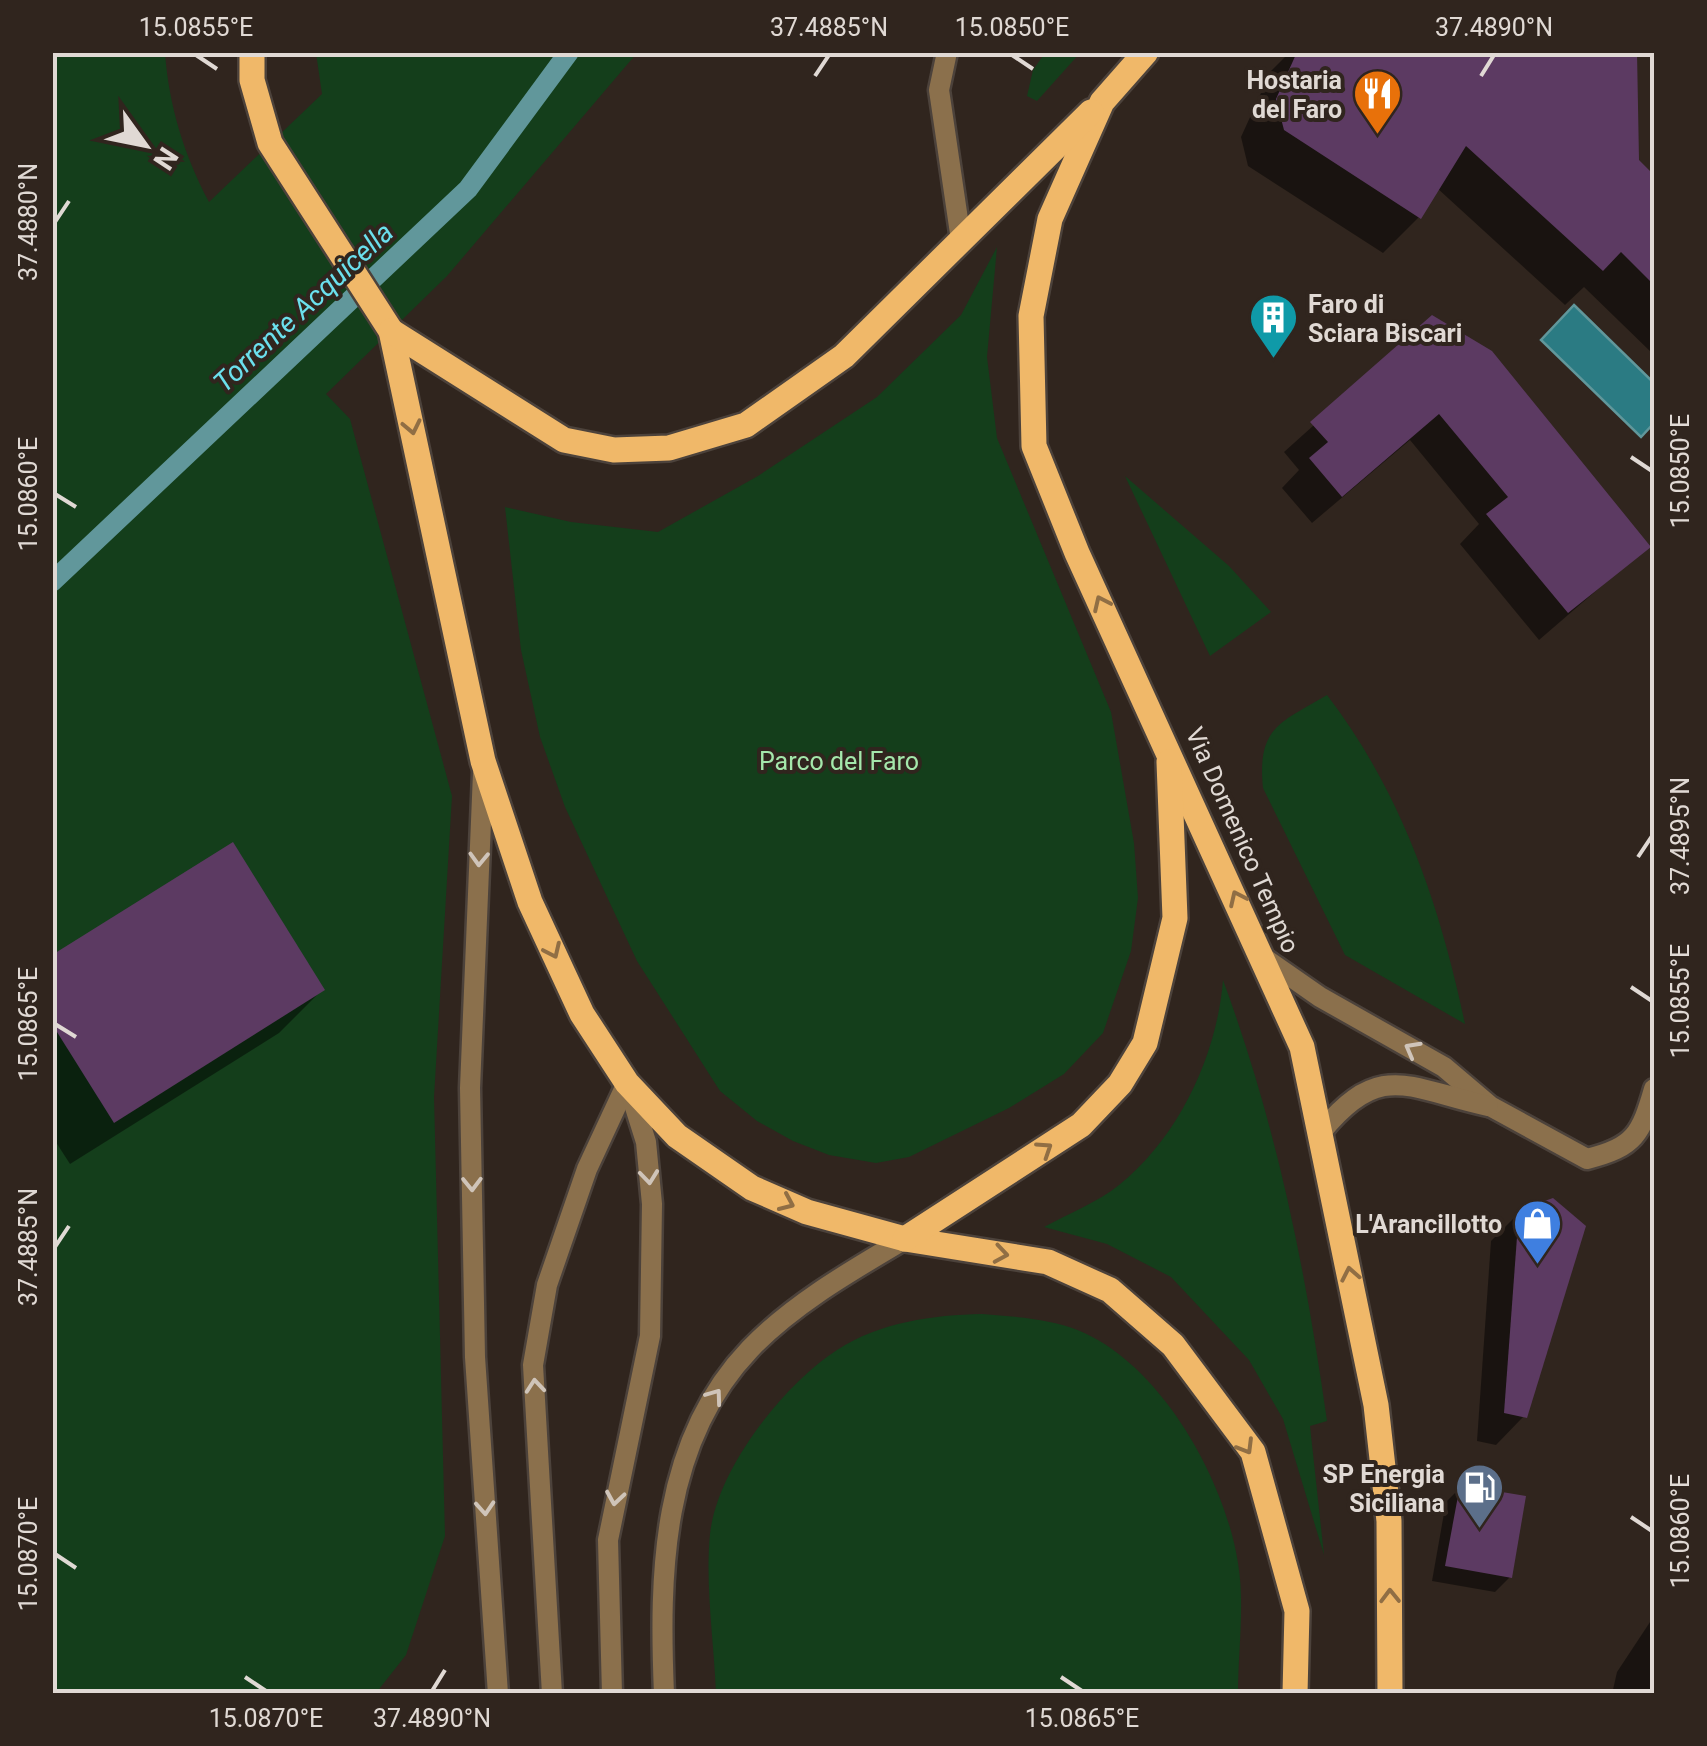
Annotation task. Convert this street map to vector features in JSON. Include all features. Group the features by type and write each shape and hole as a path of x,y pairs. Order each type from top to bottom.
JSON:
{"main road":[{"path":"252,52 252,80 270,144 391,332 484,761 530,902 582,1014 627,1083 676,1136 752,1188 807,1212 905,1240 1048,1262 1110,1290 1173,1345 1252,1452 1297,1611 1295,1694"},
{"name":"Via Domenico Tempio","path":"1146,52 1102,102 1050,218 1030,316 1034,446 1078,553 1302,1047 1376,1405 1390,1522 1390,1694"},
{"path":"391,332 564,440 614,450 669,448 746,425 844,356 1102,102"},
{"path":"905,1240 1081,1125 1120,1084 1146,1043 1175,918 1169,748"}],"street":[{"path":"947,52 939,90 961,240"},
{"path":"484,761 470,1088 474,1357 498,1694"},
{"path":"1264,958 1320,997 1444,1067 1490,1106 1586,1158 1616,1152 1642,1130 1654,1089"},
{"path":"552,1694 533,1365 546,1285 587,1169 627,1083"},
{"path":"612,1694 608,1540 650,1336 652,1204 646,1142 627,1083"},
{"path":"1322,1131 1362,1090 1390,1084 1490,1106"},
{"path":"664,1694 660,1588 671,1505 701,1416 749,1350 831,1283 905,1240"}],"green space":[{"path":"52,53 165,53 179,130 209,202 322,94 316,53 637,53 447,276 326,394 350,419 452,796 434,1097 445,1536 406,1655 376,1693 53,1693"},
{"path":"1045,53 1080,53 1037,101 1027,96 1033,70"},
{"name":"Parco del Faro","path":"997,247 987,357 997,438 1111,712 1134,843 1138,898 1131,951 1103,1033 1064,1074 1009,1108 909,1157 876,1163 829,1155 793,1141 757,1121 720,1091 637,961 565,807 540,737 521,650 505,507 571,522 658,532 758,476 877,397 961,315"},
{"path":"1125,476 1229,566 1271,612 1210,656"},
{"path":"1327,695 1377,771 1415,852 1443,936 1465,1024 1345,955 1263,788 1262,768 1268,739 1285,721"},
{"path":"1223,980 1274,1143 1309,1307 1327,1421 1310,1426 1324,1555 1283,1419 1249,1360 1171,1277 1107,1244 1044,1227 1111,1191 1160,1143 1177,1119 1203,1065 1213,1037"},
{"path":"982,1314 1056,1323 1110,1347 1162,1397 1184,1428 1219,1496 1238,1563 1238,1693 716,1693 709,1593 710,1534 725,1483 756,1431 795,1384 854,1340 907,1322"}],"water":[{"path":"1574,305 1654,383 1654,423 1641,437 1541,340"}],"building":[{"path":"1297,52 1637,52 1639,160 1654,175 1654,285 1621,252 1603,271 1466,146 1421,219 1284,130 1276,99"},
{"path":"1432,315 1492,351 1651,547 1568,613 1486,514 1508,497 1439,414 1342,497 1309,458 1328,442 1310,422"},
{"path":"233,842 325,990 114,1123 52,1024 52,955"},
{"path":"1553,1198 1586,1226 1527,1418 1504,1413 1519,1210"},
{"path":"1460,1485 1526,1496 1512,1578 1445,1566"}],"waterway":[{"name":"Torrente Acquicella","path":"52,582 468,189 569,52"}],"place":[{"name":"Hostaria del Faro","path":"1377,136"},
{"name":"Faro di Sciara Biscari","path":"1273,360"},
{"name":"L'Arancillotto","path":"1537,1266"},
{"name":"SP Energia Siciliana","path":"1480,1530"}]}
